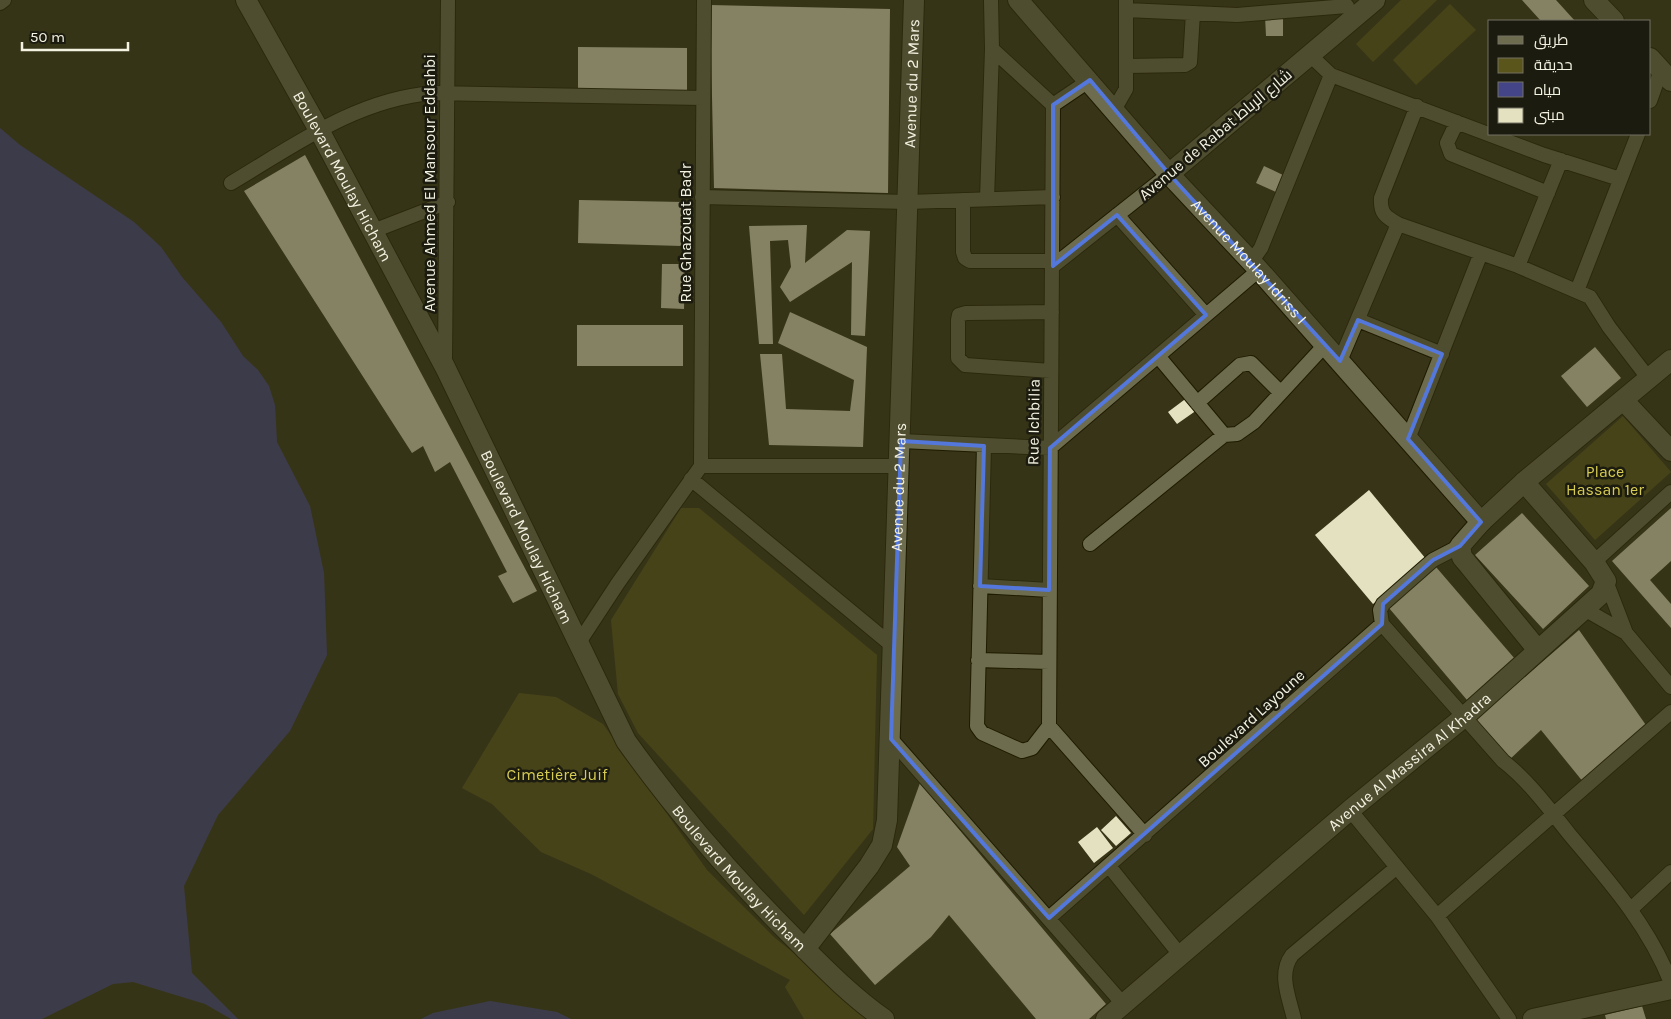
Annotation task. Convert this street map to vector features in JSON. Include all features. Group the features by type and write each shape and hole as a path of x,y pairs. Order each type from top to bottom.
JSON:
{"street":[{"path":"0,3 4,0"},
{"name":"Boulevard Moulay Hicham","path":"246,0 320,130 445,367 626,741 650,774 744,886 862,1004 884,1019"},
{"name":"Avenue Ahmed El Mansour Eddahbi","path":"445,367 448,202 448,0"},
{"name":"Rue Ghazouat Badr","path":"701,466 704,0"},
{"name":"Avenue du 2 Mars","path":"805,949 869,866 882,845 887,820 901,441 914,0"},
{"path":"987,199 992,49 991,0"},
{"name":"Avenue Moulay Idriss I","path":"1018,0 1090,80 1169,174 1255,266 1481,522"},
{"name":"Avenue de Rabat شارع الرباط","path":"1054,264 1169,174 1310,55 1347,10 1375,0"},
{"path":"1594,0 1613,20"},
{"path":"1114,110 1126,89 1126,5 1193,13 1236,15 1347,10"},
{"path":"1126,66 1185,65 1190,62 1193,13"},
{"path":"992,49 1053,105 1090,80"},
{"path":"1310,55 1331,75 1488,133"},
{"path":"1651,98 1661,69"},
{"path":"901,441 1050,448 1206,315 1255,266 1331,75"},
{"path":"231,183 320,130 378,103 416,95 703,98"},
{"name":"Rue Ichbilia","path":"1049,726 1050,448 1054,264 1053,105"},
{"path":"1417,106 1381,198 1381,212 1398,224 1518,266 1590,297 1609,327 1649,379"},
{"path":"1457,122 1447,143 1450,154 1548,192"},
{"path":"1493,135 1620,179"},
{"path":"1577,291 1638,135"},
{"path":"1518,266 1561,160"},
{"path":"702,197 908,202 1053,197"},
{"path":"962,200 963,252 965,258 970,261 1054,264"},
{"path":"373,231 448,202"},
{"path":"1117,215 1206,315"},
{"path":"1340,361 1398,224"},
{"path":"1408,440 1481,254"},
{"path":"1051,371 965,365 958,358 958,320 960,315 966,313 1052,312"},
{"path":"1358,320 1442,354"},
{"path":"1090,544 1224,435 1237,434 1246,429 1325,345"},
{"path":"1158,356 1224,435"},
{"path":"1671,360 1624,401 1524,482 1481,522 1460,546 1433,560 1383,604 1380,610 1382,624 1464,718 1554,814 1632,909 1661,956 1671,983"},
{"path":"1196,403 1240,365 1245,363 1251,363 1280,392"},
{"path":"1624,401 1671,451"},
{"path":"984,446 977,720 982,733 1022,751 1032,748 1049,726 1145,835"},
{"path":"578,644 701,466 900,466"},
{"path":"691,479 894,647"},
{"path":"1524,482 1594,562 1606,581 1626,633 1671,687"},
{"path":"1594,562 1671,492"},
{"path":"1460,546 1462,557 1466,563 1537,649"},
{"name":"Avenue Al Massira Al Khadra","path":"1106,1019 1350,810 1464,718 1537,649 1586,610 1601,594 1606,581"},
{"path":"980,586 1050,590"},
{"path":"1586,610 1626,633"},
{"name":"Boulevard Layoune","path":"1048,918 1145,835 1382,624"},
{"path":"978,660 1049,662"},
{"path":"1437,916 1671,712"},
{"path":"891,739 1124,1005"},
{"path":"1350,810 1437,916 1509,1019"},
{"path":"1109,866 1181,956"},
{"path":"1294,1019 1284,974 1287,962 1292,954 1397,867"},
{"path":"1632,909 1671,872"},
{"path":"1533,1019 1671,989"}],"highlighted area":[{"path":"1090,80 1169,174 1340,361 1358,320 1442,354 1408,439 1481,522 1460,546 1433,560 1383,604 1382,624 1049,918 891,739 901,441 984,446 980,586 1049,590 1050,448 1206,315 1117,215 1053,266 1053,105"}],"green space":[{"path":"1401,0 1437,0 1373,62 1356,44"},
{"path":"1450,4 1476,30 1416,85 1393,60"},
{"name":"Place Hassan 1er","path":"1623,416 1671,472 1595,540 1546,484"},
{"path":"681,508 699,508 877,655 873,829 804,915 638,733 618,694 611,620"},
{"name":"Cimetière Juif","path":"519,693 556,697 603,724 707,870 775,938 804,961 867,1019 804,1019 785,987 790,980 591,874 541,852 492,804 462,788"}],"water":[{"path":"0,128 20,145 134,222 161,247 182,277 221,322 243,356 258,370 269,386 275,405 277,442 310,506 324,573 327,655 290,731 218,815 184,886 192,973 238,1019 231,1019 205,1004 133,982 113,984 42,1019 0,1019"},
{"path":"490,1001 557,1012 571,1019 421,1019 433,1013"}],"building":[{"path":"1522,0 1556,0 1574,20 1540,20"},
{"path":"710,5 890,9 888,193 714,188"},
{"path":"1265,16 1283,16 1283,36 1266,36"},
{"path":"578,47 687,48 687,91 578,90"},
{"path":"305,155 537,591 513,603 498,576 507,572 450,462 435,472 423,446 412,453 244,191"},
{"path":"1264,166 1285,176 1278,193 1256,183"},
{"path":"579,200 683,202 682,246 578,243"},
{"path":"807,225 805,263 847,230 870,231 865,336 851,335 852,262 790,302 780,287 791,267 788,240 770,241 773,344 759,344 749,226"},
{"path":"662,264 685,264 684,309 661,308"},
{"path":"790,312 867,347 863,447 769,445 760,354 782,354 786,409 850,411 854,380 778,343"},
{"path":"577,325 683,325 683,366 577,366"},
{"path":"1595,347 1621,378 1587,407 1561,376"},
{"path":"1188,397 1197,410 1177,424 1168,412"},
{"path":"1369,490 1426,559 1373,604 1315,535"},
{"path":"1671,508 1671,561 1650,580 1671,604 1671,628 1612,561"},
{"path":"1522,513 1589,586 1543,629 1475,555"},
{"path":"1436,567 1515,659 1467,700 1389,608"},
{"path":"1579,630 1648,728 1584,783 1541,730 1508,761 1474,721"},
{"path":"920,783 1106,1004 1089,1019 1036,1019 949,915 931,937 875,985 830,934 910,866 897,847"},
{"path":"1116,816 1131,833 1116,846 1101,830"},
{"path":"1097,827 1113,848 1094,863 1078,842"},
{"path":"1642,1006 1646,1019 1606,1019 1605,1015"}]}
